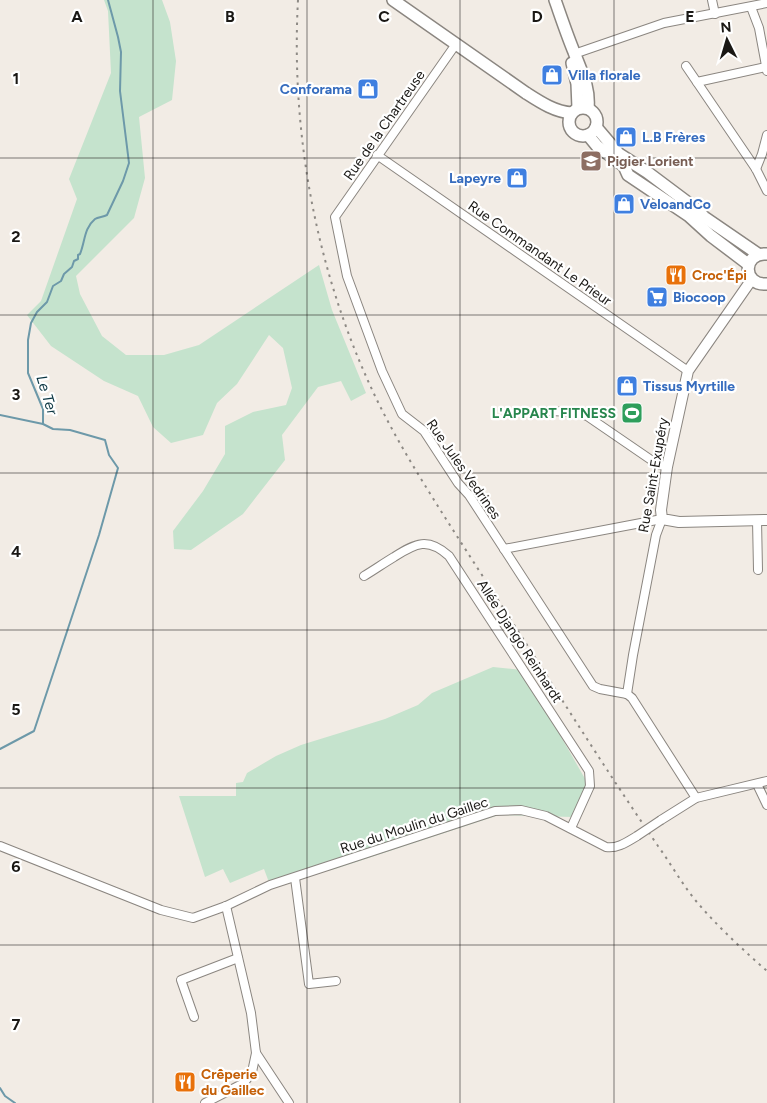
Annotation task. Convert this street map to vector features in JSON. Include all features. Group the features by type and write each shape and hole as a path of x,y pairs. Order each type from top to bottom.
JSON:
{"main road":[{"path":"393,0 546,106 569,125 576,134 582,136 592,131"},
{"path":"555,0 574,54 572,62 577,84 579,110"},
{"path":"546,106 565,113 579,110 593,111 596,116 592,131 597,146 624,166 628,174 689,216 711,236 748,264"},
{"path":"569,125 569,119 579,110"},
{"path":"592,131 618,154 647,172 704,217 762,254"},
{"path":"762,254 752,258 748,264 748,272 752,279 760,284 767,284"}],"street":[{"path":"712,0 715,14"},
{"path":"574,54 664,23 767,3"},
{"path":"698,82 767,69 763,27 751,7"},
{"name":"Rue de la Chartreuse","path":"335,222 336,216 456,44"},
{"path":"686,66 756,169 767,191"},
{"path":"756,169 767,135"},
{"name":"Rue Commandant Le Prieur","path":"378,155 688,371"},
{"name":"Rue Jules Vedrines","path":"335,222 347,276 382,371 402,414 424,431 458,483 469,494 593,686 627,694"},
{"name":"Rue Saint-Exupéry","path":"627,694 632,656 654,544 662,519 667,467 688,371 752,279"},
{"path":"548,411 576,412 587,416 657,464 667,467"},
{"path":"504,549 662,519 678,522 762,520 758,570"},
{"name":"Allée Django Reinhardt","path":"364,576 412,545 434,545 449,556 586,765 590,786 571,828"},
{"path":"627,694 632,698 696,798 767,781"},
{"path":"757,784 767,805"},
{"name":"Rue du Moulin du Gaillec","path":"0,846 161,910 193,918 226,906 270,886 495,811 529,811 546,816 571,828 600,846 612,848 627,843 696,798"},
{"path":"295,878 309,984 336,981"},
{"path":"205,1103 244,1083 252,1072 256,1053 251,1013 226,906"},
{"path":"194,1017 181,980 238,958"},
{"path":"256,1053 289,1103"}],"green space":[{"path":"104,0 162,0 170,22 176,61 172,100 139,117 145,178 134,218 76,276 80,294 102,336 126,355 164,355 199,345 319,265 332,310 366,393 351,401 341,381 318,387 282,435 285,460 243,514 191,550 174,549 173,531 203,491 225,454 225,426 253,412 286,405 292,388 283,348 269,335 237,384 217,403 203,435 171,443 153,427 138,396 104,381 51,346 27,315 41,301 77,199 69,179 111,73 108,11"},
{"path":"493,667 523,670 588,784 573,817 499,815 335,869 270,885 264,869 230,883 223,869 205,877 179,796 236,796 236,783 243,782 247,773 276,756 301,745 385,719 418,705 432,693"}],"waterway":[{"name":"Le Ter","path":"43,424 43,409 28,373 28,340 31,323 37,312 47,302 53,286 61,281 64,274 72,267 74,261 78,259 91,223 96,218 107,215 129,163 120,91 121,52 108,0"},
{"name":"Le Ter","path":"0,415 43,424 53,429 70,430 105,440 109,455 118,468 99,535 34,731 0,749"},
{"name":"Le Ter","path":"0,1088 5,1096 15,1103"}],"railway":[{"path":"298,0 298,96 310,191 332,284 347,330 383,412 446,519 594,750 681,881 712,919 767,971"}],"place":[{"name":"Villa florale","path":"552,75"},
{"name":"Conforama","path":"368,89"},
{"name":"L.B Frères","path":"626,137"},
{"name":"Pigier Lorient","path":"591,161"},
{"name":"Lapeyre","path":"517,178"},
{"name":"VeloandCo","path":"624,204"},
{"name":"Croc'Épi","path":"676,275"},
{"name":"Biocoop","path":"657,297"},
{"name":"Tissus Myrtille","path":"627,386"},
{"name":"L'APPART FITNESS","path":"632,413"},
{"name":"Crêperie du Gaillec","path":"185,1082"}]}
